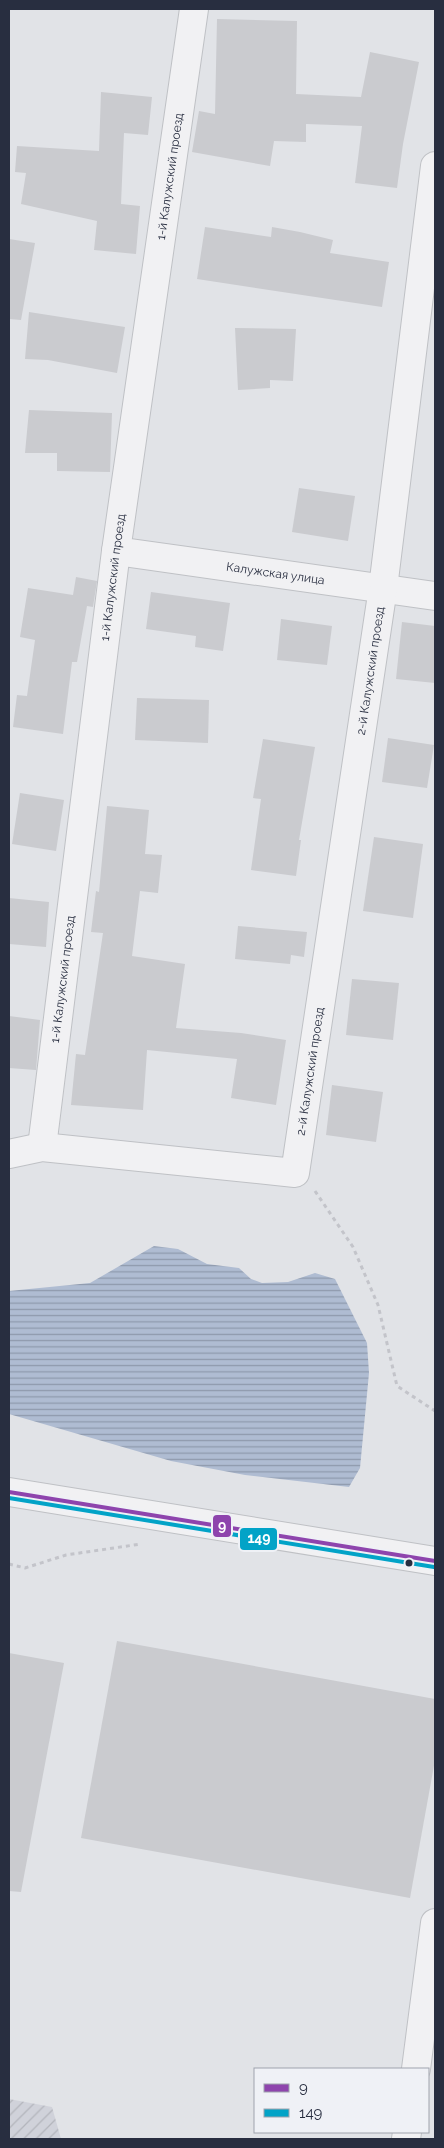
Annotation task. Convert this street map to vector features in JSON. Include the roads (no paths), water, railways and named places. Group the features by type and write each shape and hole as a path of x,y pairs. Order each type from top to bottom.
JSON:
{"street":[{"name":"1-й Калужский проезд","path":"42,1147 116,551 194,9"},
{"name":"2-й Калужский проезд","path":"42,1147 295,1174 383,588 435,166"},
{"name":"Калужская улица","path":"116,551 435,596"},
{"path":"9,1154 42,1147"},
{"path":"9,1492 435,1561"},
{"path":"416,2068 435,1923"}],"water":[{"path":"154,1246 178,1249 207,1264 239,1268 251,1279 262,1283 288,1282 315,1273 335,1279 367,1343 369,1373 360,1468 349,1487 245,1475 171,1461 9,1414 9,1291 90,1283"}]}
